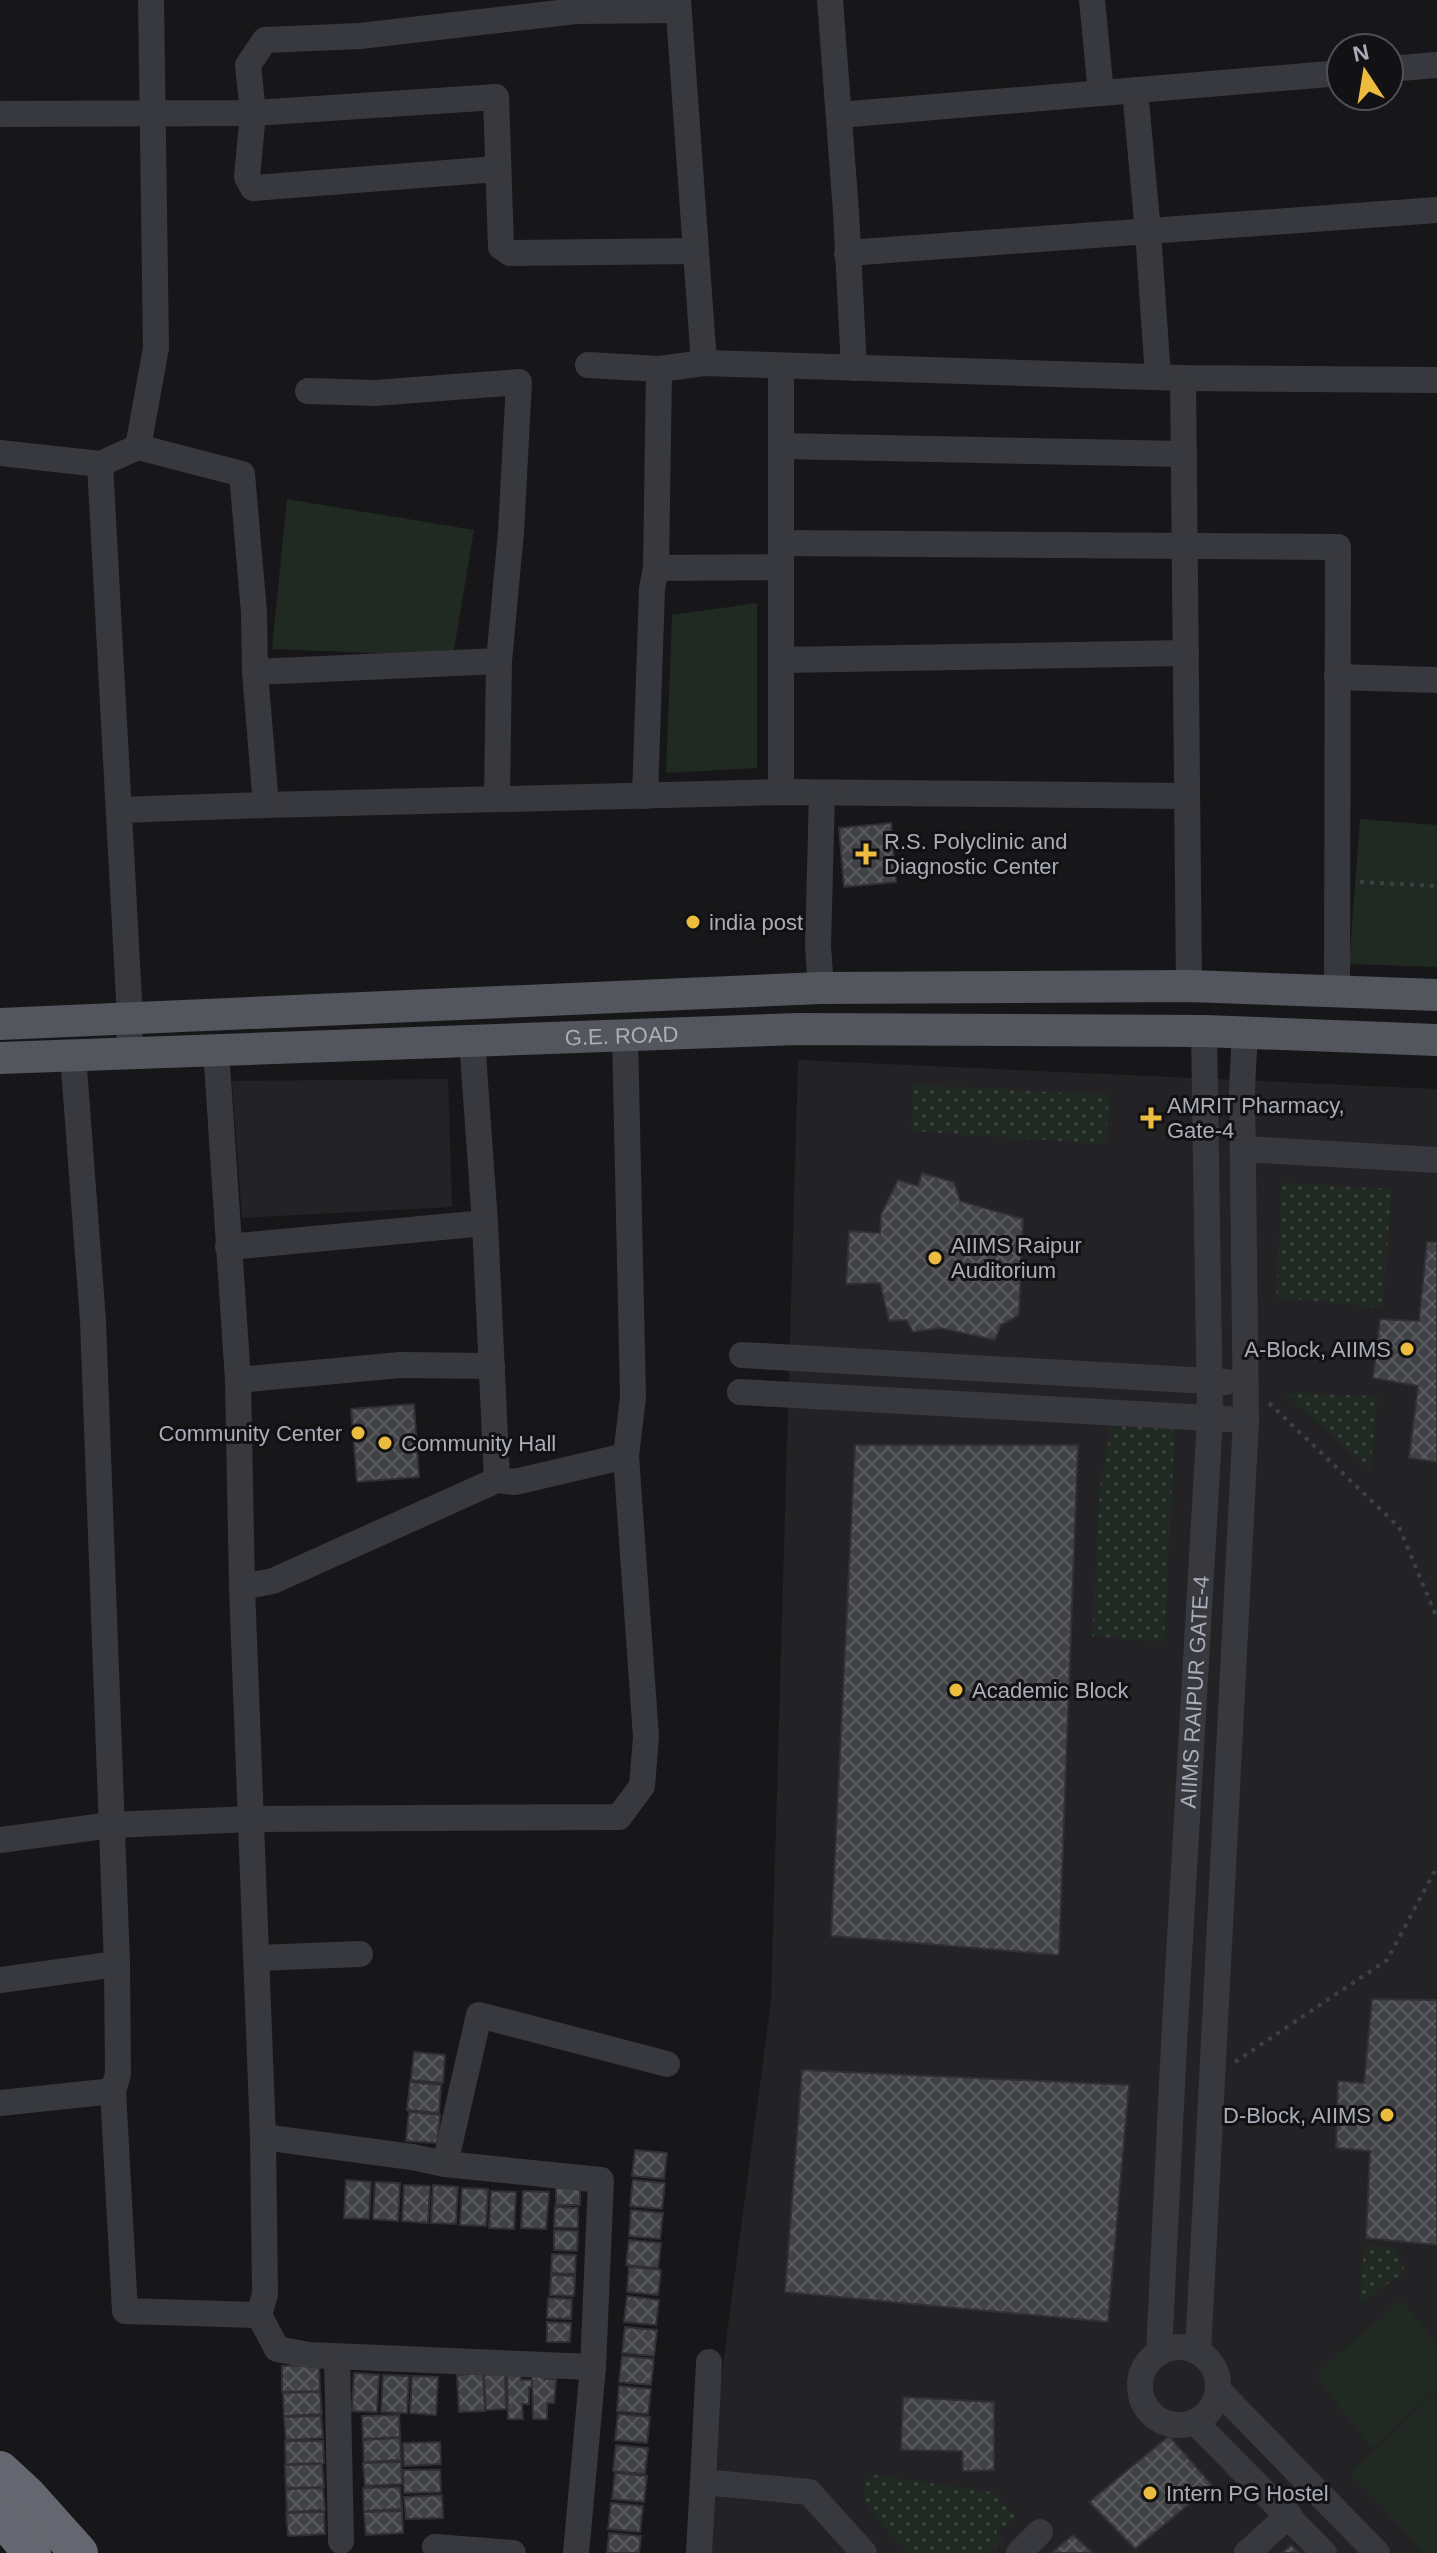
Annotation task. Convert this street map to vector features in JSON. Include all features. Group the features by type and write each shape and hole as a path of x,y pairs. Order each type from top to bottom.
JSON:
{"highway":[{"path":"0,2470 79,2553"},
{"path":"0,2515 32,2553"}],"main road":[{"path":"0,1024 821,988 1189,986 1437,995"},
{"name":"G.E. ROAD","path":"0,1058 798,1029 1204,1031 1437,1040"}],"street":[{"path":"138,447 156,348 151,0"},
{"path":"830,0 854,368"},
{"path":"1092,0 1101,93"},
{"path":"497,169 253,188 247,177 253,113 248,65 265,40 360,36 575,6 678,5 704,363"},
{"path":"1405,68 1437,65"},
{"path":"839,115 1325,74"},
{"path":"1135,90 1148,232 1184,454 1189,986"},
{"path":"0,114 253,113 496,97 501,247 510,253 695,251"},
{"path":"847,253 1437,210"},
{"path":"588,365 659,369 704,363 1170,378 1437,380"},
{"path":"781,366 781,792"},
{"path":"645,796 652,589 656,568 659,369"},
{"path":"308,391 375,393 519,382 511,532 499,661 497,799"},
{"path":"781,446 1184,454"},
{"path":"0,453 100,464 138,447 242,474 266,805"},
{"path":"100,464 130,1018 129,1052"},
{"path":"656,568 781,555 1185,546 1338,547 1337,991"},
{"path":"781,660 1186,653"},
{"path":"255,672 499,661"},
{"path":"1337,677 1437,680"},
{"path":"119,810 781,792 1187,796"},
{"path":"821,988 818,946 822,793"},
{"name":"AIIMS RAIPUR GATE-4","path":"1159,2353 1210,1418 1204,1031"},
{"name":"AIIMS RAIPUR GATE-4","path":"1198,2352 1246,1420 1245,1033"},
{"path":"0,1840 111,1825 251,1819 619,1817 642,1786 646,1737 626,1456 633,1397 625,1035"},
{"path":"472,1040 485,1223 497,1480"},
{"path":"216,1049 238,1380 242,1587 263,2137 265,2294 259,2315 277,2349 337,2357 593,2367"},
{"path":"73,1055 93,1321 117,1964 118,2074 113,2091 125,2311 259,2315"},
{"path":"1243,1149 1437,1160"},
{"path":"228,1247 485,1223"},
{"path":"742,1355 1247,1383"},
{"path":"238,1380 400,1365 492,1366"},
{"path":"740,1392 1246,1420"},
{"path":"242,1587 273,1581 497,1480 515,1482 626,1456"},
{"path":"257,1958 360,1954"},
{"path":"0,1980 117,1964"},
{"path":"445,2164 479,2015 667,2064"},
{"path":"0,2103 113,2091"},
{"path":"263,2137 445,2164 601,2180 593,2367 576,2553"},
{"path":"1178,2347 1198,2352 1214,2368 1218,2390 1210,2409 1195,2422 1171,2424 1160,2421 1151,2414 1140,2394 1142,2372 1147,2362 1159,2353 1178,2347"},
{"path":"337,2357 341,2541"},
{"path":"699,2553 709,2362"},
{"path":"1218,2390 1377,2553"},
{"path":"1195,2422 1324,2553"},
{"path":"703,2482 809,2492 864,2553"},
{"path":"1247,2553 1289,2515"},
{"path":"1019,2553 1040,2532"},
{"path":"435,2547 513,2553"}],"path":[{"path":"1337,881 1437,886"},
{"path":"1247,1383 1399,1527 1437,1618"},
{"path":"1213,2076 1387,1960 1437,1867"}],"shaded area":[{"path":"287,499 474,530 453,656 272,649"},
{"path":"757,603 757,768 666,773 672,615"},
{"path":"1360,819 1437,825 1437,967 1349,964"},
{"path":"798,1060 1437,1089 1437,2553 698,2553 771,2001"},
{"path":"448,1079 452,1207 242,1218 232,1081"},
{"path":"913,1085 1109,1095 1106,1144 911,1131"},
{"path":"1282,1183 1391,1189 1383,1308 1276,1297"},
{"path":"1285,1393 1378,1396 1370,1470"},
{"path":"1139,1423 1175,1425 1164,1642 1092,1636 1100,1487 1111,1427"},
{"path":"1372,2245 1395,2249 1405,2271 1360,2304 1364,2247"},
{"path":"1401,2300 1437,2345 1437,2388 1372,2448 1315,2375"},
{"path":"1437,2393 1437,2553 1424,2553 1350,2473"},
{"path":"875,2475 991,2492 1016,2518 996,2531 1003,2541 988,2553 909,2553 864,2501 864,2483"}],"building":[{"path":"891,823 896,882 844,887 839,828"},
{"name":"AIIMS Raipur Auditorium","path":"922,1173 954,1182 960,1201 1023,1219 1019,1315 1001,1325 995,1340 940,1328 913,1332 906,1320 889,1321 880,1283 846,1284 849,1231 880,1233 881,1214 898,1180 918,1186"},
{"name":"A-Block, AIIMS","path":"1427,1242 1437,1242 1437,1462 1409,1458 1418,1386 1373,1378 1380,1319 1419,1321"},
{"name":"Community Hall","path":"414,1404 419,1477 357,1482 351,1409"},
{"name":"Academic Block","path":"855,1445 1078,1445 1059,1955 831,1936"},
{"name":"D-Block, AIIMS","path":"1372,1999 1437,2000 1437,2245 1366,2238 1370,2151 1336,2148 1338,2081 1364,2083"},
{"path":"414,2052 445,2055 443,2083 411,2080"},
{"path":"802,2070 1129,2085 1108,2322 785,2292"},
{"path":"410,2082 441,2085 439,2113 407,2110"},
{"path":"409,2112 440,2115 437,2143 406,2141"},
{"path":"635,2150 667,2153 664,2179 632,2176"},
{"path":"346,2180 371,2182 369,2219 344,2218"},
{"path":"633,2180 665,2183 662,2209 630,2206"},
{"path":"375,2182 400,2183 398,2221 373,2219"},
{"path":"404,2185 430,2186 428,2223 402,2221"},
{"path":"433,2185 458,2187 456,2224 431,2223"},
{"path":"556,2185 580,2185 580,2205 556,2205"},
{"path":"462,2188 488,2189 486,2226 460,2225"},
{"path":"491,2191 516,2192 514,2229 489,2228"},
{"path":"523,2191 549,2192 546,2229 521,2228"},
{"path":"555,2207 578,2208 578,2228 554,2227"},
{"path":"631,2210 663,2213 660,2239 629,2236"},
{"path":"554,2230 578,2231 577,2251 554,2250"},
{"path":"629,2240 661,2243 658,2268 626,2265"},
{"path":"552,2254 576,2255 575,2274 551,2273"},
{"path":"629,2267 661,2270 658,2295 627,2292"},
{"path":"551,2275 575,2276 574,2296 550,2295"},
{"path":"627,2296 659,2300 656,2325 624,2322"},
{"path":"548,2298 572,2299 571,2319 547,2318"},
{"path":"547,2322 571,2323 570,2342 547,2342"},
{"path":"625,2327 657,2330 654,2356 622,2353"},
{"path":"622,2356 654,2359 651,2385 619,2382"},
{"path":"319,2365 320,2391 282,2392 282,2366"},
{"path":"505,2372 506,2409 486,2410 484,2373"},
{"path":"354,2373 379,2375 377,2412 352,2411"},
{"path":"483,2373 485,2411 459,2412 457,2375"},
{"path":"507,2373 521,2373 521,2380 532,2380 529,2404 522,2404 523,2419 508,2419"},
{"path":"532,2373 545,2373 545,2379 556,2379 554,2403 547,2403 547,2419 533,2419"},
{"path":"383,2375 409,2376 407,2413 381,2412"},
{"path":"412,2376 438,2377 436,2415 410,2413"},
{"path":"619,2386 651,2389 648,2414 617,2411"},
{"path":"320,2392 322,2414 284,2416 283,2393"},
{"path":"903,2397 994,2402 994,2470 963,2471 962,2451 901,2450"},
{"path":"618,2414 650,2417 647,2443 615,2440"},
{"path":"399,2415 400,2437 363,2439 362,2416"},
{"path":"321,2416 323,2438 286,2440 284,2417"},
{"name":"Intern PG Hostel","path":"1169,2436 1212,2485 1135,2549 1089,2502"},
{"path":"400,2438 401,2460 364,2462 363,2440"},
{"path":"285,2441 323,2441 324,2463 286,2464"},
{"path":"440,2442 441,2464 404,2466 403,2443"},
{"path":"616,2445 648,2448 645,2474 613,2471"},
{"path":"401,2462 402,2484 365,2486 363,2463"},
{"path":"322,2464 324,2487 286,2488 285,2465"},
{"path":"403,2470 440,2470 441,2492 404,2493"},
{"path":"615,2473 647,2476 644,2502 612,2499"},
{"path":"400,2487 402,2509 364,2511 363,2488"},
{"path":"323,2488 325,2510 287,2512 286,2489"},
{"path":"442,2495 443,2518 406,2519 404,2497"},
{"path":"611,2503 643,2506 640,2532 608,2529"},
{"path":"402,2511 403,2533 366,2535 364,2512"},
{"path":"324,2512 325,2534 288,2536 286,2513"},
{"path":"609,2533 641,2536 639,2553 607,2553"},
{"path":"1073,2535 1093,2553 1051,2553"},
{"path":"1291,2545 1300,2553 1282,2553"}],"place":[{"name":"R.S. Polyclinic and Diagnostic Center","path":"866,854"},
{"name":"india post","path":"693,922"},
{"name":"AMRIT Pharmacy, Gate-4","path":"1151,1118"},
{"name":"AIIMS Raipur Auditorium","path":"935,1258"},
{"name":"A-Block, AIIMS","path":"1407,1349"},
{"name":"Community Center","path":"358,1433"},
{"name":"Community Hall","path":"385,1443"},
{"name":"Academic Block","path":"956,1690"},
{"name":"D-Block, AIIMS","path":"1387,2115"},
{"name":"Intern PG Hostel","path":"1150,2493"}]}
